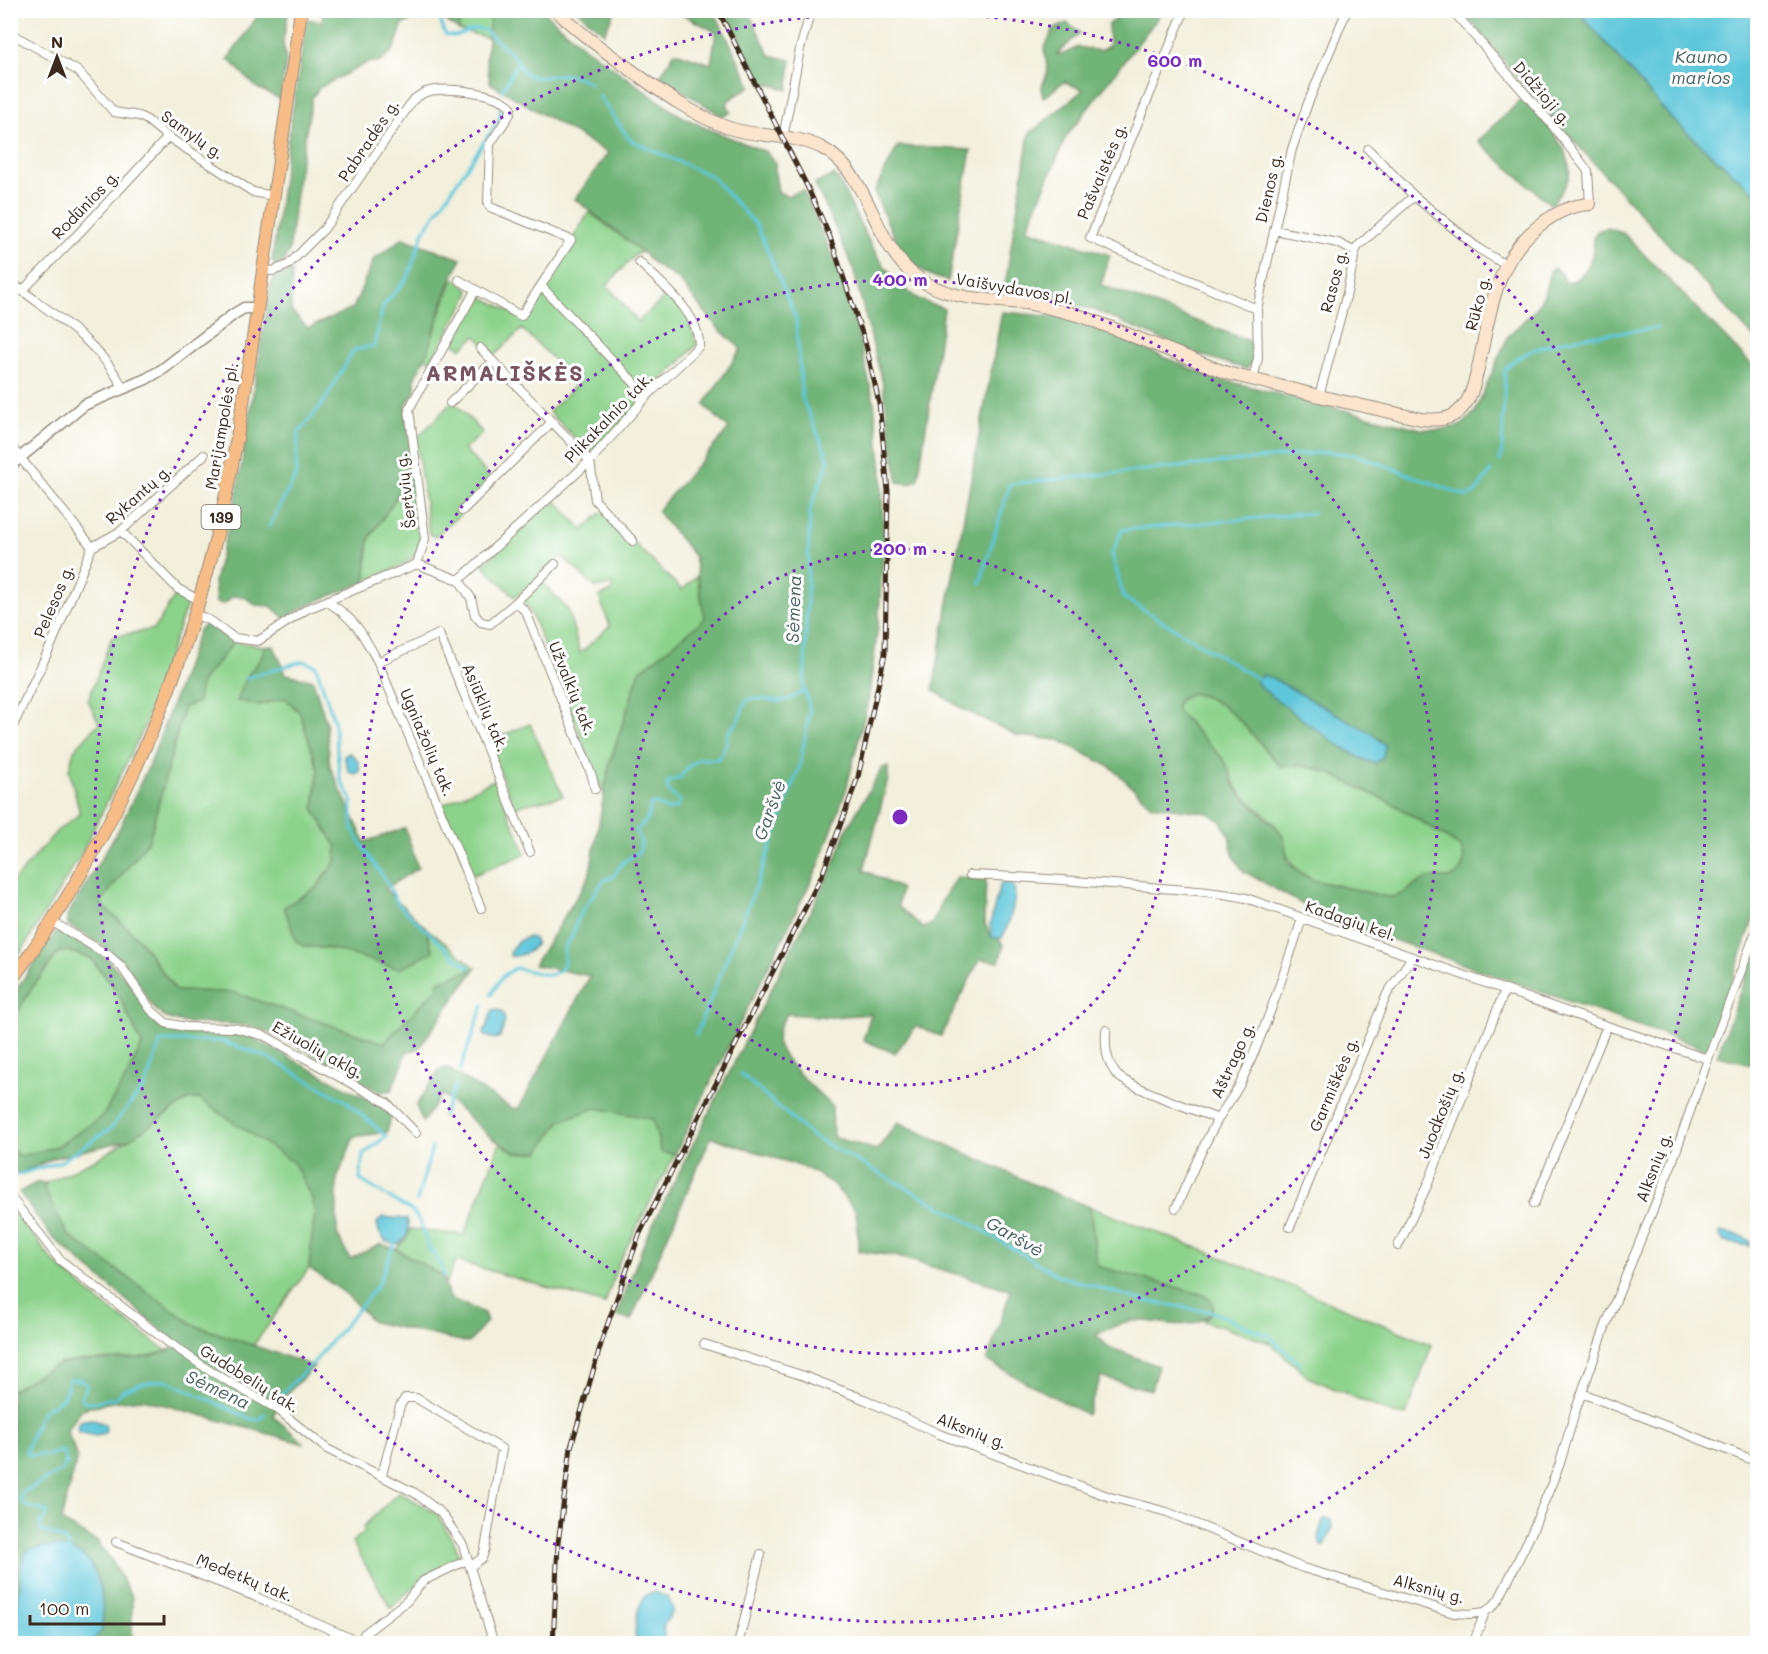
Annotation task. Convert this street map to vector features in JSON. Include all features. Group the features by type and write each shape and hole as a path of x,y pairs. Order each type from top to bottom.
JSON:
{"main road":[{"name":"Marijampolės pl.","path":"10,982 51,921 101,836 141,754 170,684 199,600 225,503 239,426 301,10"},
{"name":"Vaišvydavos pl.","path":"556,10 599,47 700,115 731,129 811,144 822,148 839,160 855,182 895,255 913,274 927,284 954,295 1033,304 1084,317 1195,361 1253,380 1421,419 1433,420 1455,415"},
{"name":"Rūko g.","path":"1455,415 1466,404 1475,381 1494,292 1506,265 1523,240 1549,218 1572,207 1590,204"}],"street":[{"path":"783,138 800,49 811,10"},
{"name":"Dienos g.","path":"1253,380 1258,358 1257,309 1292,149 1308,103 1347,10"},
{"name":"Didžioji g.","path":"1452,10 1549,121 1588,171 1590,204"},
{"name":"Pašvaistės g.","path":"1183,14 1090,238 1257,309"},
{"name":"Samylų g.","path":"10,33 78,70 114,112 139,116 147,120 168,137 252,192 274,196"},
{"name":"Pabradės g.","path":"263,270 273,271 288,265 315,239 338,212 413,100 426,92 440,90 479,94 507,103 510,107 510,114 490,144 488,204 490,207 571,240 541,286"},
{"name":"Rodūnios g.","path":"22,291 168,137"},
{"path":"1368,149 1414,196 1479,249 1506,265"},
{"name":"Rasos g.","path":"1319,396 1347,293 1355,252 1358,246 1414,196"},
{"path":"1274,230 1338,243 1355,252"},
{"name":"Plikakalnio tak.","path":"459,580 590,461 647,396 699,346 700,335 689,313 639,262"},
{"path":"459,280 521,316 541,286 647,396"},
{"path":"10,281 96,348 111,366 123,388"},
{"name":"Šertvių g.","path":"417,564 425,539 409,409 476,291"},
{"path":"10,466 84,405 146,379 173,362 234,314 244,308 257,308"},
{"path":"480,348 590,461 595,500 633,541"},
{"path":"450,403 493,361"},
{"path":"462,511 552,422"},
{"path":"10,445 92,547"},
{"name":"Rykantų g.","path":"92,547 121,531 204,455"},
{"path":"121,531 178,590 199,600"},
{"name":"Pelesos g.","path":"10,732 52,643 92,547"},
{"path":"194,614 211,621 234,638 258,641 307,609 417,564 459,580 471,598 475,615 481,622 490,624 555,564"},
{"name":"Ugniažolių tak.","path":"328,602 346,613 362,632 378,662 481,908"},
{"name":"Užvalkių tak.","path":"516,602 526,612 592,776 595,789"},
{"name":"Asiūklių tak.","path":"378,662 439,634 531,852"},
{"name":"Kadagių kel.","path":"970,875 1021,876 1227,894 1255,901 1607,1026 1708,1059"},
{"name":"Aštrago g.","path":"1176,1208 1218,1119 1228,1107 1242,1081 1262,1035 1302,919"},
{"name":"Ežiuolių aklg.","path":"51,921 108,955 121,966 152,1010 166,1023 186,1027 235,1028 265,1036 387,1103 416,1133"},
{"name":"Alksnių g.","path":"704,1344 804,1376 866,1400 939,1434 1110,1497 1167,1512 1303,1568 1454,1613 1485,1612 1499,1599 1531,1533 1559,1466 1607,1322 1672,1164 1708,1059 1758,926"},
{"name":"Garmiškės g.","path":"1290,1227 1387,994 1412,957"},
{"name":"Juodkošių g.","path":"1398,1246 1427,1186 1505,990"},
{"path":"1534,1204 1607,1026"},
{"path":"1106,1030 1105,1048 1109,1062 1118,1076 1137,1087 1218,1119"},
{"name":"Gudobelių tak.","path":"10,1196 60,1260 168,1342 210,1371 277,1409 327,1449 382,1475 429,1501 459,1538 494,1644"},
{"path":"1582,1393 1758,1462"},
{"path":"361,1643 364,1634 407,1601 423,1581 482,1558 502,1449 416,1398 405,1398 400,1406 382,1475"},
{"name":"Medetkų tak.","path":"116,1542 254,1596 361,1643"},
{"path":"738,1644 760,1554"},
{"path":"1473,1644 1485,1612"}],"green space":[{"path":"261,11 286,11 288,14 283,41 286,62 280,99 257,88 228,59"},
{"path":"324,11 460,11 459,30 434,12 403,24 394,49 382,61 367,63 319,88 312,98 298,177 289,252 284,261 276,266 272,262 307,19 321,22"},
{"path":"460,11 491,11 488,38 459,30"},
{"path":"491,11 543,11 583,46 676,113 703,127 766,152 775,162 778,192 787,196 803,190 842,278 874,402 882,470 883,555 878,627 868,702 846,790 820,863 675,1154 661,1152 653,1119 596,1108 560,1121 539,1152 516,1153 493,1139 442,1094 423,1122 416,1106 439,1070 447,1068 511,1108 519,1108 590,976 534,965 589,877 610,762 640,671 705,619 694,556 657,511 729,429 704,405 741,349 718,328 678,279 656,266 642,252 575,199 608,153 490,83 486,58"},
{"path":"578,11 615,11 604,33"},
{"path":"676,11 714,11 751,86 729,100 727,104 731,112 726,115 720,115 660,76 675,52 711,64 716,32"},
{"path":"725,11 748,11 770,55 791,60 788,90 769,84 763,86"},
{"path":"1127,11 1163,11 1066,137 1027,229 1110,255 1101,285 1252,342 1254,357 1252,364 1246,369 1197,354 1094,310 1050,298 1004,291 1029,134 1083,90 1065,82 1043,97 1041,89 1048,71 1044,49 1053,30 1067,23 1080,33 1057,54 1064,54 1078,47 1100,51 1109,46 1108,25"},
{"path":"1463,11 1578,11 1671,118 1757,195 1757,341 1529,92"},
{"path":"1522,99 1562,145 1567,156 1569,177 1551,205 1478,141"},
{"path":"898,146 971,150 948,281 926,273 908,258 894,237 874,192"},
{"path":"834,175 889,272 914,296 944,309 918,480 908,484 898,482 882,380 852,265 815,184"},
{"path":"589,212 642,252 635,255 607,285 638,322 667,295 687,315 697,345 590,453 549,412 578,383 522,329 494,356 476,336 461,349 451,339 477,294 523,318"},
{"path":"1606,228 1623,233 1757,370 1757,909 1708,1050 1339,921 1302,904 1243,871 1233,855 1229,834 1221,822 1208,813 1151,805 1112,768 1059,740 1018,736 963,709 933,690 1002,312 1060,317 1095,328 1211,377 1421,429 1439,430 1462,425 1475,412 1508,336 1536,309 1544,295 1550,271 1554,268 1561,272 1566,283 1579,277 1591,259 1593,238 1597,231","holes":["1272,678 1381,740 1368,761 1350,752 1257,683","1191,693 1218,703 1230,712 1280,766 1298,765 1329,773 1397,806 1461,847 1464,858 1461,869 1453,877 1429,878 1393,897 1313,880 1303,875 1288,862 1284,839 1278,829 1239,793 1223,759 1179,713 1176,707 1178,701"]},
{"path":"403,238 461,259 448,287 425,358 415,377 415,391 406,405 414,483 399,493 369,539 365,582 315,602 284,618 271,606 255,605 245,597 233,596 224,604 216,603 214,581 236,498 271,283 276,277 292,271 291,311 308,328 353,308 374,259"},
{"path":"453,278 469,290 469,295 431,361 425,358"},
{"path":"453,401 483,433 464,449 495,483 435,537 429,533 416,439"},
{"path":"414,483 422,533 417,552 401,566 365,582 369,539 399,493"},
{"path":"553,498 583,530 602,512 682,590 697,576 705,619 640,671 610,762 604,794 531,613 523,600 542,582 568,610 580,653 610,626 599,597 612,591 612,584 596,588 562,556 515,597 483,565"},
{"path":"176,594 186,599 187,604 143,730 79,858 11,968 11,884 57,831 80,814 69,770 74,750 99,723 88,700 112,637 154,629"},
{"path":"207,623 234,642 201,682 198,702 184,707 149,840 100,903 138,938 176,991 232,992 384,1043 438,987 437,982 476,968 418,1049 406,1052 392,1090 380,1092 301,1048 253,1027 182,1022 163,1016 153,1007 131,971 117,957 102,945 68,925 67,916 120,827 153,756 199,630"},
{"path":"234,642 264,646 262,657 246,678 258,705 286,698 300,713 318,769 314,810 337,846 336,861 316,888 285,907 303,946 333,949 400,969 433,951 425,927 476,968 437,982 438,987 384,1043 232,992 176,991 138,938 100,903 149,840 184,706 198,702 201,683"},
{"path":"264,646 274,646 286,674 313,680 326,722 330,767 365,842 405,828 418,868 385,889 425,927 433,951 400,969 333,949 303,946 296,941 284,907 316,888 336,861 337,847 314,810 318,769 300,713 285,698 258,705 237,701 246,678 262,657"},
{"path":"1191,693 1218,703 1230,712 1280,766 1298,765 1329,773 1397,806 1461,847 1464,858 1461,870 1453,878 1426,879 1393,897 1313,880 1306,876 1296,869 1290,860 1278,829 1271,820 1243,795 1232,780 1229,770 1179,713 1176,707 1178,701"},
{"path":"530,724 563,796 514,807 488,741"},
{"path":"888,767 888,779 864,870 901,889 898,906 923,928 932,924 942,900 957,877 986,879 984,922 992,937 998,938 1004,945 999,962 980,959 941,1036 916,1026 895,1053 863,1040 871,1014 832,1017 787,1014 778,1033 779,1048 800,1075 832,1106 833,1137 877,1150 898,1122 1037,1186 1090,1207 1097,1266 1204,1295 1213,1302 1213,1312 1193,1323 1184,1325 1131,1321 1096,1335 1109,1347 1158,1366 1151,1390 1101,1377 1087,1415 987,1361 1011,1290 895,1256 859,1251 856,1211 832,1183 806,1168 711,1137 631,1320 616,1316 646,1238 833,866 848,827 882,768"},
{"path":"494,780 526,854 471,876 442,805"},
{"path":"55,933 62,933 102,955 127,979 148,1013 160,1027 187,1033 227,1032 247,1035 384,1108 391,1117 387,1132 354,1137 337,1179 337,1234 350,1259 381,1244 396,1249 441,1275 450,1298 484,1313 487,1321 469,1343 373,1322 346,1294 309,1268 315,1211 312,1199 294,1163 199,1099 189,1099 128,1140 54,1158 19,1174 11,1167 11,1151 21,1156 58,1146 102,1117 126,1078 142,1045 117,991 91,958 68,951 59,952 29,992 11,1024 11,997"},
{"path":"1757,944 1757,1065 1717,1056"},
{"path":"67,951 90,958 117,991 142,1045 126,1078 102,1117 58,1146 21,1156 11,1151 11,1024 29,992 59,952"},
{"path":"190,1099 199,1099 294,1163 312,1199 315,1211 309,1268 253,1346 194,1325 68,1235 44,1189 46,1183 104,1155"},
{"path":"596,1107 653,1119 661,1152 675,1154 618,1264 605,1304 456,1261 446,1283 441,1275 396,1249 407,1238 410,1229 464,1235 500,1143 516,1153 539,1152 560,1121"},
{"path":"38,1182 46,1183 44,1189 68,1235 194,1325 314,1366 281,1400 273,1416 305,1444 143,1399 111,1402 82,1409 67,1430 77,1457 61,1521 98,1542 113,1563 132,1597 132,1638 140,1643 89,1643 102,1631 103,1611 98,1580 89,1562 82,1555 73,1550 55,1546 22,1564 16,1620 11,1631 11,1391 44,1371 64,1363 138,1358 179,1345 52,1237 19,1192"},
{"path":"10,1206 53,1261 96,1299 168,1352 149,1357 61,1363 11,1391"},
{"path":"1090,1207 1226,1259 1432,1345 1406,1416 1393,1414 1308,1377 1270,1343 1204,1321 1213,1312 1204,1295 1097,1267"},
{"path":"399,1492 436,1513 455,1544 459,1556 451,1563 428,1574 391,1608 352,1542 365,1531 363,1527"}],"water":[{"name":"Kauno marios","path":"1578,11 1757,11 1757,195 1671,118"},
{"path":"1263,675 1371,733 1385,745 1383,757 1375,763 1335,743 1265,691 1257,683"},
{"path":"349,753 359,763 359,772 355,774 349,772 344,756"},
{"path":"1003,882 1013,885 1014,904 1002,938 992,938 990,925 999,887"},
{"path":"527,937 533,938 536,942 532,949 522,955 510,956 515,944"},
{"path":"495,1009 503,1013 505,1020 500,1037 495,1039 485,1036 484,1033 492,1011"},
{"path":"383,1217 407,1219 407,1233 399,1244 386,1242 379,1232 377,1223"},
{"path":"1720,1232 1741,1236 1750,1241 1750,1246 1724,1242"},
{"path":"91,1419 105,1424 106,1432 96,1436 79,1432 77,1426 80,1421"},
{"path":"1325,1518 1331,1520 1332,1529 1325,1546 1321,1546 1318,1537"},
{"path":"55,1546 73,1550 82,1555 94,1571 101,1590 102,1631 89,1643 11,1643 11,1631 16,1620 25,1554 30,1549"},
{"path":"655,1592 667,1597 673,1609 663,1626 665,1643 636,1643 635,1631 640,1604 647,1594"}],"waterway":[{"name":"Sėmena","path":"440,10 445,34 455,36 474,29 484,30 512,55 518,61 522,71 530,76 565,74 576,76 591,84"},
{"path":"502,91 518,61"},
{"name":"Sėmena","path":"491,995 502,977 515,968 547,975 562,969 564,947 572,937 578,917 604,880 613,877 623,862 639,852 641,843 636,831 647,819 651,804 657,804 667,810 678,807 680,801 668,791 668,782 681,777 687,768 699,759 718,759 726,745 728,732 738,722 745,702 758,698 784,700 804,691 810,509 829,460 802,398 796,318 757,226 711,176 630,140 599,96"},
{"path":"269,527 296,476 298,434 323,403 354,350 374,346 383,306 408,277 424,231 500,118 500,108"},
{"path":"1500,461 1505,370 1517,359 1533,350 1575,338 1658,328"},
{"path":"980,583 1010,484 1327,452 1357,455 1466,496 1475,493 1491,471"},
{"path":"1258,679 1124,598 1112,554 1122,530 1313,513"},
{"path":"246,678 303,661 316,666 334,720 340,779 351,798 353,830 385,879 398,904 470,968"},
{"name":"Garšvė","path":"696,1035 758,881 800,765 810,709 805,692"},
{"name":"Sėmena","path":"460,1070 483,1005"},
{"path":"10,1177 60,1162 110,1129 145,1086 161,1041 221,1041 267,1057 347,1102 386,1136 363,1155 360,1180 412,1211 419,1220 430,1250 442,1266 444,1276"},
{"name":"Garšvė","path":"741,1074 813,1137 962,1218 1059,1276 1144,1301 1213,1312 1269,1336 1300,1364"},
{"name":"Sėmena","path":"443,1117 455,1085"},
{"name":"Sėmena","path":"417,1201 432,1148"},
{"name":"Sėmena","path":"273,1402 314,1362 378,1285 396,1240"},
{"name":"Sėmena","path":"69,1552 63,1540 41,1531 40,1523 48,1512 28,1507 20,1499 22,1493 61,1471 66,1465 62,1451 48,1455 30,1455 26,1452 41,1413 63,1397 70,1379 82,1380 87,1385 81,1398 86,1403 115,1398 123,1391 140,1384 166,1380 253,1420 260,1419 265,1414"}],"railway":[{"path":"553,1644 558,1543 571,1447 603,1337 640,1233 822,875 858,777 885,654 888,491 879,403 866,345 830,237 807,186 718,10"}],"district":[{"name":"ARMALIŠKĖS","path":"505,372"}]}
